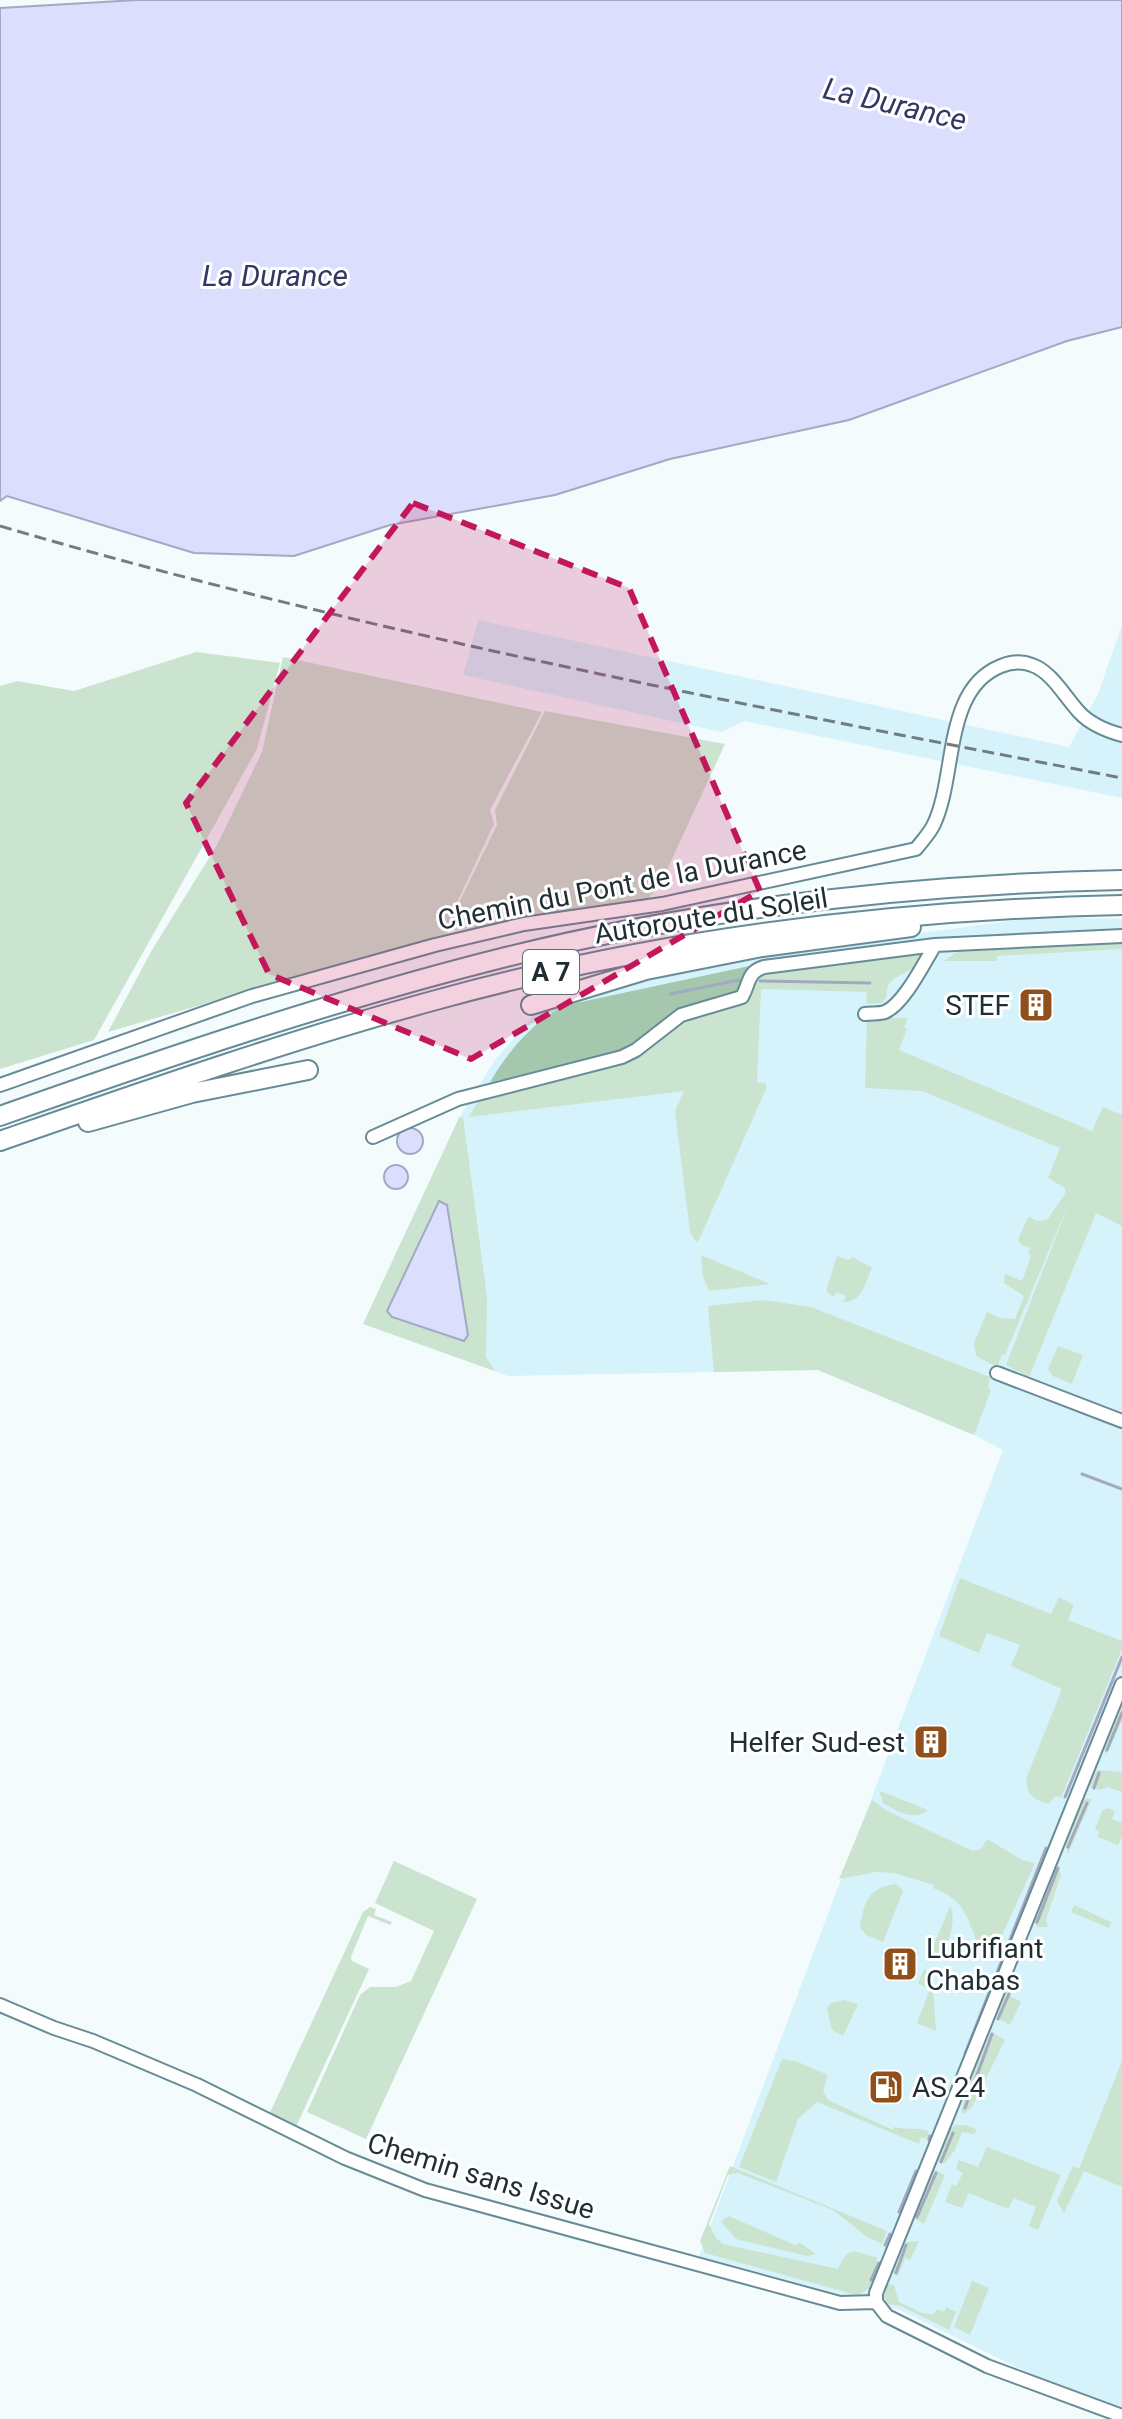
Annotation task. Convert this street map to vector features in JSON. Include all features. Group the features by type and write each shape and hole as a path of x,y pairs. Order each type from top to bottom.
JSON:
{"highway":[{"name":"Autoroute du Soleil","path":"0,1116 336,1003 508,957 606,935 761,908 898,892 1039,882 1122,880"},
{"name":"Autoroute du Soleil","path":"0,1143 211,1068 422,1004 508,982 720,939 869,919 1011,907 1122,905"},
{"path":"531,1005 646,970 762,947 968,919 1011,907"},
{"path":"0,1143 192,1093 308,1070"}],"street":[{"name":"Chemin du Pont de la Durance","path":"0,1085 252,996 435,945 524,924 662,904 916,849 934,825 945,789 959,719 969,693 983,677 1005,664 1034,665 1045,672 1082,715 1107,731 1122,735"},
{"path":"373,1137 458,1099 622,1057 636,1050 681,1015 742,997 755,970 831,957 935,945 1122,936"},
{"path":"865,1014 885,1012 893,1005 907,990 935,945"},
{"path":"997,1373 1122,1421"},
{"path":"1122,1684 876,2293 876,2302 887,2316 987,2366 1122,2416"},
{"name":"Chemin sans Issue","path":"0,2005 197,2085 345,2158 425,2190 840,2303 876,2302"}],"highlighted area":[{"path":"413,503 629,588 760,891 471,1059 269,974 186,803"}],"shaded area":[{"path":"478,620 1069,747 1098,694 1122,625 1122,798 745,721 721,732 463,675"},
{"path":"1040,917 1122,919 1122,2408 1037,2377 899,2310 699,2256 1003,1450 818,1370 508,1376 363,1324 459,1118 495,1060 532,1017 558,1000 780,952"}],"green space":[{"path":"196,652 280,663 257,749 94,1040 0,1069 0,686 17,681 74,691"},
{"path":"283,657 542,712 490,810 494,824 450,917 448,933 108,1032 152,950 217,845 262,752"},
{"path":"545,711 725,744 660,885 646,901 451,931 453,915 497,825 495,810"},
{"path":"1122,942 1122,949 997,956 997,961 944,961 957,952"},
{"path":"921,952 912,968 889,984 882,1003 867,1004 866,992 761,989 757,1082 766,1083 766,1089 696,1242 690,1232 675,1111 684,1091 469,1117 481,1096 683,1017 736,1005 747,997 752,990 752,979 762,971"},
{"path":"754,965 745,973 741,991 714,1003 684,1009 630,1049 554,1070 490,1082 521,1040 562,1006"},
{"path":"867,1018 908,1018 899,1050 1092,1131 1103,1107 1122,1115 1122,1226 1096,1213 1029,1377 1006,1365 1071,1198 1005,1355 1002,1355 997,1367 976,1356 974,1343 987,1312 1000,1318 1015,1319 1024,1296 1004,1283 1005,1274 1022,1281 1031,1256 1028,1254 1030,1248 1021,1245 1018,1240 1027,1219 1047,1220 1065,1194 1065,1188 1048,1178 1060,1148 922,1091 865,1088"},
{"path":"463,1117 487,1297 486,1357 495,1371 363,1324 459,1118","holes":["439,1201 447,1205 468,1334 461,1340 392,1317 387,1311"]},
{"path":"701,1255 770,1284 709,1291 703,1277"},
{"path":"837,1256 848,1260 853,1257 872,1268 855,1299 843,1302 846,1296 837,1292 833,1297 826,1291"},
{"path":"763,1300 811,1307 990,1377 988,1388 991,1390 974,1435 818,1370 714,1372 708,1306"},
{"path":"1058,1346 1083,1355 1072,1384 1053,1376 1048,1369"},
{"path":"960,1578 1051,1614 1059,1597 1074,1605 1068,1620 1122,1641 1122,1649 1061,1798 1055,1796 1049,1804 1032,1796 1026,1779 1062,1689 1011,1666 1020,1645 987,1633 979,1653 939,1636"},
{"path":"1122,1702 1122,1721 1106,1755 1103,1746"},
{"path":"1097,1770 1122,1772 1122,1792 1107,1787 1100,1790 1091,1788 1090,1782"},
{"path":"879,1791 928,1810 917,1815 900,1812 883,1803"},
{"path":"1085,1799 1092,1799 1068,1854 1065,1843"},
{"path":"872,1800 887,1811 973,1851 981,1849 987,1839 1022,1860 1035,1863 994,1953 979,1947 959,1904 933,1888 934,1885 894,1873 876,1872 839,1879"},
{"path":"1107,1808 1115,1811 1112,1819 1122,1823 1118,1845 1098,1837 1099,1832 1095,1829 1102,1811"},
{"path":"394,1861 477,1899 366,2139 307,2112 360,1995 370,1987 396,1987 411,1981 434,1931 375,1903"},
{"path":"1057,1865 1061,1875 1046,1920 1048,1927 1038,1927 1033,1922"},
{"path":"897,1884 903,1891 883,1942 866,1935 860,1927 866,1903 880,1888"},
{"path":"1074,1905 1111,1922 1109,1928 1071,1912"},
{"path":"950,1906 953,1920 947,1943 934,1961 928,1959"},
{"path":"370,1907 376,1909 374,1915 392,1922 390,1925 368,1916 351,1957 352,1961 369,1969 294,2131 267,2119 363,1912"},
{"path":"924,1969 932,1975 936,2031 917,2023 930,1989 918,1984"},
{"path":"1012,1976 1019,1978 1010,1996 1021,2002 1010,2025 996,2017 996,2013"},
{"path":"844,2000 858,2004 843,2036 832,2030 827,2008 831,2003"},
{"path":"991,2032 1005,2040 972,2107 964,2114 961,2111 970,2079"},
{"path":"782,2059 798,2062 828,2075 823,2091 828,2100 893,2130 894,2127 928,2131 931,2141 921,2137 919,2144 817,2102 798,2119 776,2182 739,2167"},
{"path":"1122,2061 1122,2187 1084,2171 1064,2213 1057,2201 1073,2166 1079,2169"},
{"path":"955,2125 966,2125 977,2130 974,2134 962,2132 955,2150 944,2164 937,2161 950,2129"},
{"path":"987,2147 1061,2175 1038,2230 1029,2226 1036,2207 1014,2198 1008,2209 969,2193 962,2208 945,2202 952,2184 956,2186 963,2173 956,2169 959,2160 978,2167"},
{"path":"730,2166 887,2231 882,2244 867,2237 833,2210 738,2173 728,2175 709,2224 716,2238 723,2244 838,2269 850,2252 877,2257 876,2261 884,2262 870,2288 858,2295 705,2253 700,2241"},
{"path":"934,2170 945,2175 924,2224 915,2219 915,2214"},
{"path":"729,2216 795,2245 800,2243 816,2254 807,2256 736,2239 722,2223"},
{"path":"919,2241 910,2260 905,2258 898,2276 893,2273 906,2242"},
{"path":"972,2281 989,2288 970,2335 954,2327"},
{"path":"894,2285 899,2302 922,2313 933,2314 937,2309 944,2312 946,2307 956,2312 949,2330 901,2306 888,2304 884,2297 885,2287"}],"water":[{"name":"La Durance","path":"137,0 1122,0 1122,327 1067,341 849,420 670,459 555,495 390,525 294,556 194,553 7,496 0,501 0,8"},
{"path":"410,1128 419,1132 423,1141 419,1150 410,1154 401,1150 397,1141 401,1132"},
{"path":"396,1165 407,1172 408,1177 401,1188 396,1189 385,1182 384,1177 391,1166"},
{"path":"439,1201 447,1205 468,1335 464,1341 392,1317 387,1311"}],"waterway":[{"path":"670,994 739,980"},
{"path":"760,981 870,983"},
{"path":"1082,1474 1122,1489"},
{"path":"1065,1797 1122,1657"},
{"path":"1107,1750 1122,1713"},
{"path":"1094,1788 1099,1773"},
{"path":"1068,1847 1087,1803"},
{"path":"965,2054 1046,1848"},
{"path":"1037,1922 1058,1868"},
{"path":"998,2019 1009,1994"},
{"path":"965,2108 992,2034"},
{"path":"941,2162 953,2133"},
{"path":"929,2140 930,2136"},
{"path":"899,2212 916,2171"},
{"path":"917,2217 936,2173"},
{"path":"885,2245 890,2234"},
{"path":"896,2273 906,2245"},
{"path":"871,2280 879,2263"}],"railway":[{"path":"0,526 138,565 418,634 699,695 1122,778"}],"place":[{"name":"STEF","path":"1036,1005"},
{"name":"Helfer Sud-est","path":"931,1742"},
{"name":"Lubrifiant Chabas","path":"900,1964"},
{"name":"AS 24","path":"886,2087"}]}
